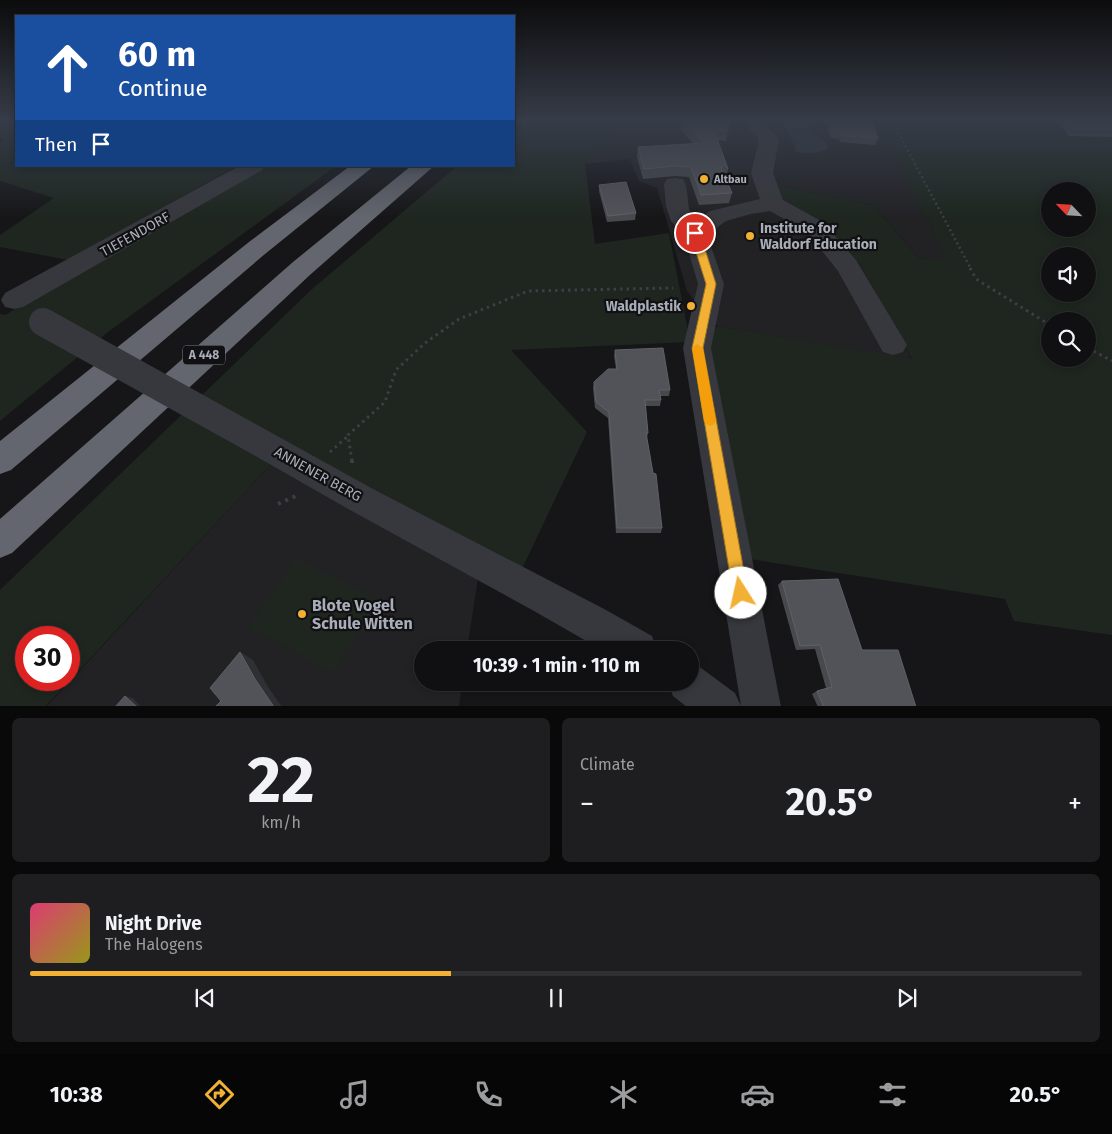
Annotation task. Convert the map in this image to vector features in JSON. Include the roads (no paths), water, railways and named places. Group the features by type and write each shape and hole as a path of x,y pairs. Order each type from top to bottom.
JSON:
{"highway":[{"path":"0,460 257,248 363,167"},
{"name":"A 448","path":"0,541 295,274 423,167"}],"street":[{"path":"767,152 762,173 773,204"},
{"name":"TIEFENDORF","path":"7,299 253,167"},
{"path":"675,184 677,206 682,221 695,233 711,284 697,348 761,706"},
{"path":"695,233 718,216 749,207 773,204 815,226 847,266 893,345"},
{"name":"ANNENER BERG","path":"7,299 43,322 356,496 454,550 575,612 623,641"},
{"path":"699,691 721,706"}],"place":[{"name":"Altbau","path":"704,179"},
{"name":"Institute for Waldorf Education","path":"750,236"},
{"name":"Waldplastik","path":"691,306"},
{"name":"Blote Vogel Schule Witten","path":"302,614"}]}
